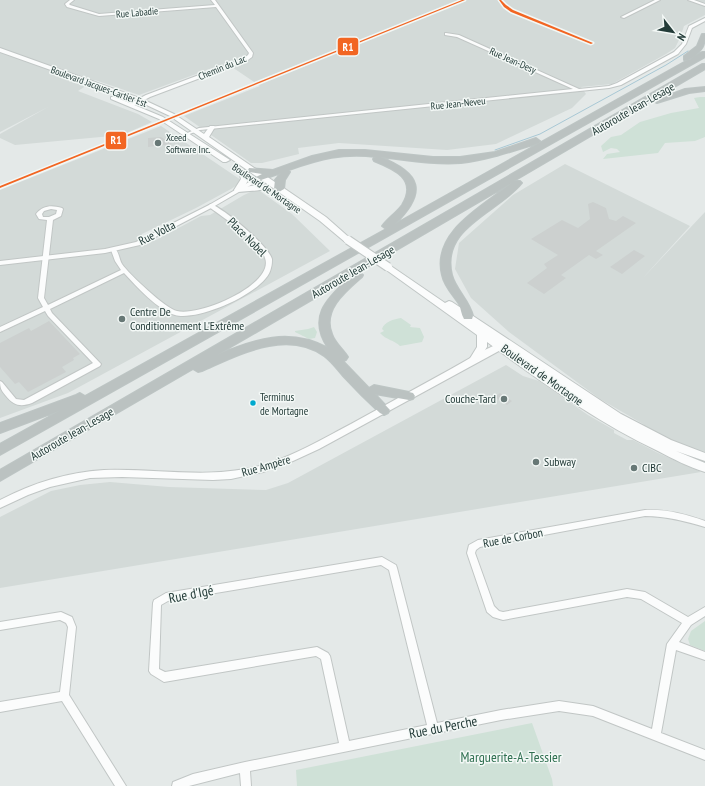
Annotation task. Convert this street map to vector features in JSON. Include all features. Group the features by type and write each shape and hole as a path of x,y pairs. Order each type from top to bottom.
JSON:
{"highway":[{"path":"650,84 695,52 702,44 705,36"},
{"name":"Autoroute Jean-Lesage","path":"0,450 705,54"},
{"name":"Autoroute Jean-Lesage","path":"0,476 705,66"},
{"path":"633,109 684,92 705,89"},
{"path":"260,179 272,172 320,157 345,152 433,160 475,158 509,151 565,132"},
{"path":"260,179 329,158 365,156 390,163 403,172 409,179 412,187 409,202 397,217 365,244"},
{"path":"468,316 467,308 453,289 446,272 445,260 449,244 463,226 511,188 536,165"},
{"path":"248,171 272,172"},
{"path":"280,189 280,182 286,172"},
{"path":"377,257 334,298 326,310 323,323 325,334 332,346 374,389 387,409"},
{"path":"151,388 257,345 275,341 295,341 310,344 327,353 387,409"},
{"path":"0,428 109,388"},
{"path":"374,389 409,396"}],"main road":[{"name":"Boulevard Jacques-Cartier Est","path":"0,50 140,100 172,115 194,130"},
{"name":"Boulevard Jacques-Cartier Est","path":"0,57 131,105 158,117 187,134"},
{"path":"205,137 212,127"},
{"name":"Boulevard de Mortagne","path":"194,130 248,171"},
{"name":"Boulevard de Mortagne","path":"187,134 260,179 280,189 329,223 348,240"},
{"path":"238,190 248,171"},
{"name":"Boulevard de Mortagne","path":"260,179 267,188 388,267 468,316 504,345 590,409 616,426 670,454 705,468"},
{"path":"238,190 256,187 267,188"},
{"name":"Boulevard de Mortagne","path":"388,267 428,297 482,334 504,345 623,421 667,443 705,457"},
{"path":"474,360 482,347 482,334"}],"street":[{"name":"Rue Labadie","path":"72,0 67,4 68,6 99,15 216,6"},
{"name":"Chemin du Lac","path":"131,105 140,100 246,59 250,56 251,53 213,0"},
{"path":"622,17 658,0"},
{"path":"690,0 705,5"},
{"name":"Rue Jean-Neveu","path":"187,134 194,130 212,127 614,86 673,54 683,45 690,27 705,19"},
{"name":"Rue Jean-Desy","path":"446,34 458,36 578,90"},
{"name":"Rue Volta","path":"1,263 114,250 138,244 260,179"},
{"name":"Place Nobel","path":"114,250 116,259 124,271 156,300 171,311 178,314 196,314 207,311 254,286 262,279 269,268 269,260 265,252 241,228 211,206"},
{"path":"0,384 14,401 24,403 98,364 46,308 41,298 50,219"},
{"path":"0,330 124,271"},
{"name":"Rue Ampère","path":"0,504 41,486 81,476 112,474 234,475 287,461 387,409 474,360 504,345"},
{"name":"Rue de Corbon","path":"688,622 642,595 627,593 503,616 496,614 490,609 471,554 472,548 478,544 645,513 661,512 682,516 705,524"},
{"name":"Rue d'Igé","path":"345,746 325,656 317,651 164,677 154,671 157,603 166,597 382,561 393,568 433,728"},
{"path":"656,735 672,644 688,622 705,611"},
{"path":"0,626 61,616 69,620 72,627 64,696 121,786"},
{"path":"672,644 705,656"},
{"path":"0,707 64,696"},
{"name":"Rue du Perche","path":"177,786 193,779 345,746 501,715 559,706 593,711 705,755"},
{"path":"245,767 246,786"}],"shaded area":[{"path":"0,0 705,0 705,15 684,26 675,48 666,54 612,84 581,87 586,94 572,108 496,144 447,150 339,143 298,148 299,154 262,163 251,163 184,116 260,86 226,63 139,95 95,80 78,91 138,114 152,122 122,135 15,145 0,138 0,134 48,107 0,132"},
{"path":"161,126 241,180 240,183 231,189 142,234 138,243 156,240 201,216 210,215 257,189 292,214 330,251 68,393 0,418 0,190"},
{"path":"565,164 690,226 642,279 705,212 705,454 649,432 643,424 600,399 509,332 471,298 455,269 459,243 513,195"},
{"path":"506,365 523,376 539,381 588,415 614,430 614,433 627,440 633,440 701,472 0,588 0,517 51,491 80,485 110,482 169,487 266,490 288,483"}],"green space":[{"path":"705,97 705,137 695,141 665,143 658,153 603,159 607,154 620,152 617,149 611,148 603,152 601,146 611,137 621,135 640,122 671,113 699,108 694,98"},
{"path":"401,318 411,325 410,327 420,328 424,337 422,342 400,346 380,333 384,331 382,329 387,323"},
{"path":"314,327 317,332 315,338 309,339 295,332 295,331"},
{"path":"705,621 705,651 690,645 688,639 691,631"},
{"name":"Marguerite-A.-Tessier","path":"532,723 552,779 553,786 297,786 296,770"}],"building":[{"name":"Xceed Software Inc.","path":"161,137 172,144 148,147 148,138"},
{"path":"593,202 606,208 609,219 616,221 623,216 636,223 596,251 603,255 596,259 589,255 561,275 566,278 544,294 527,283 547,268 544,264 558,255 531,239 562,220 578,228 590,219 588,204"},
{"path":"634,250 645,256 622,274 610,267"},
{"path":"49,321 80,354 73,358 74,360 62,367 66,372 28,392 19,382 15,384 0,367 0,343 29,328 31,331"},
{"name":"Couche-Tard","path":"500,393 512,401 507,405 495,397"}],"waterway":[{"path":"495,150 540,134 666,65 688,51"}],"transit line":[{"name":"R1","path":"0,187 464,0"},
{"name":"R1","path":"500,0 512,11 592,43"}],"place":[{"name":"Xceed Software Inc.","path":"158,143"},
{"name":"Centre De Conditionnement L'Extrême","path":"122,319"},
{"name":"Couche-Tard","path":"504,399"},
{"name":"Terminus de Mortagne","path":"253,403"},
{"name":"Subway","path":"536,462"},
{"name":"CIBC","path":"634,468"}]}
